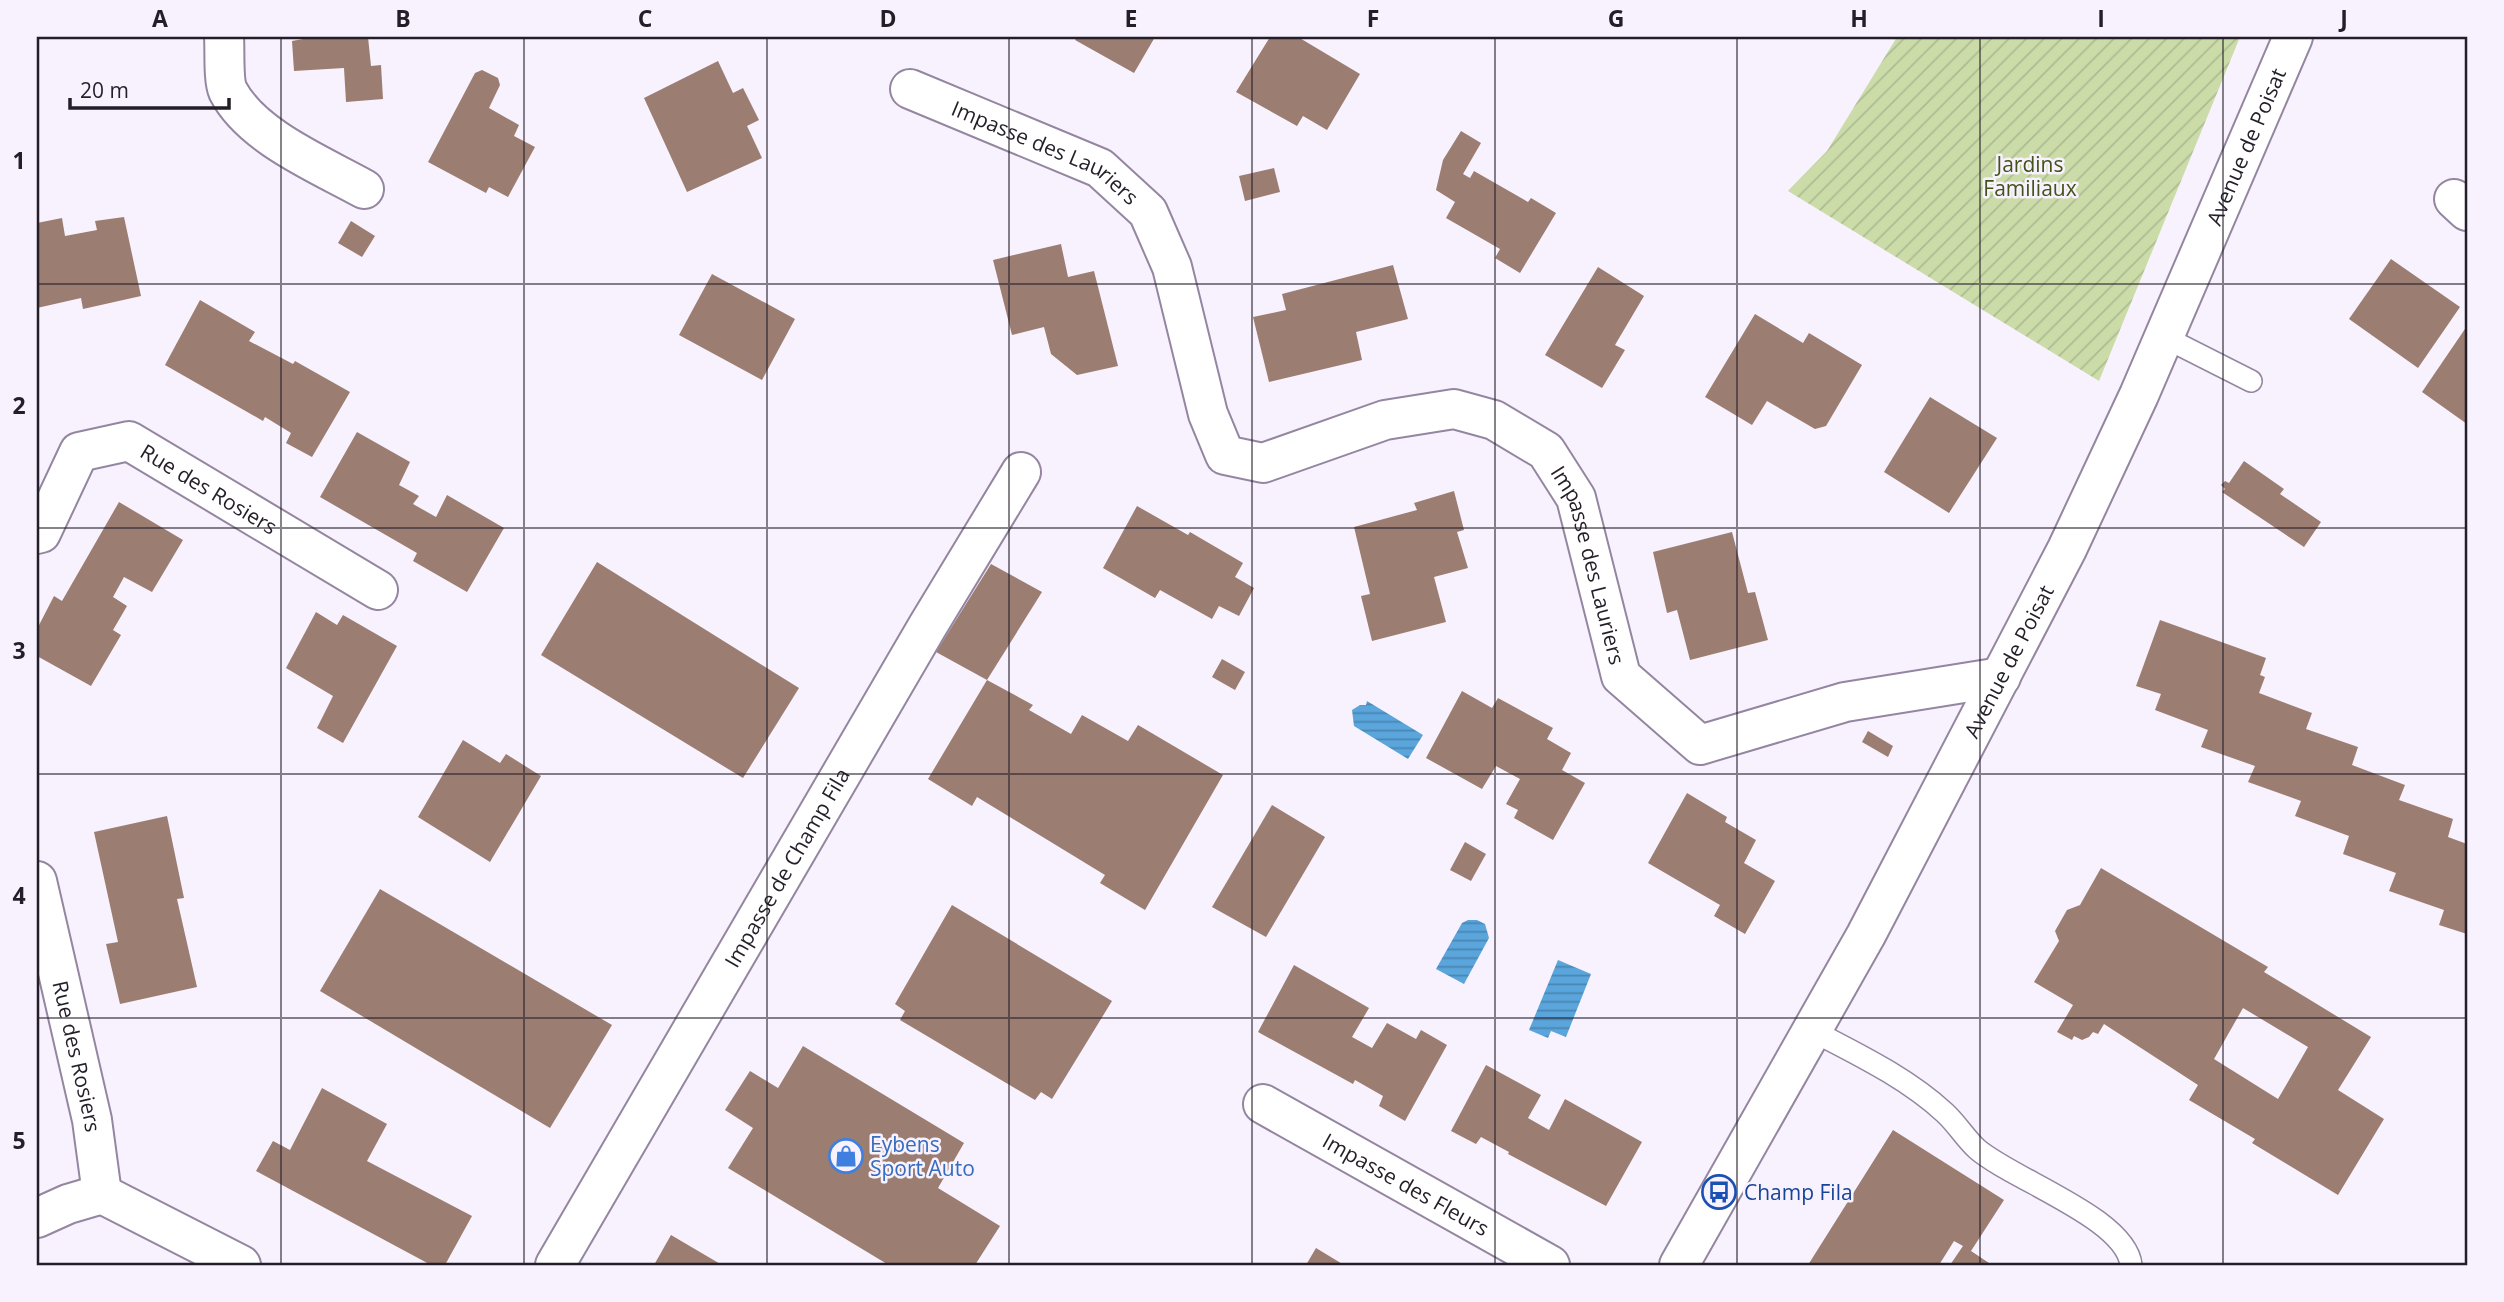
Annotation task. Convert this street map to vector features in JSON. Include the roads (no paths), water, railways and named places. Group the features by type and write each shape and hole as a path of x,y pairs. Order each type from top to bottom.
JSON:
{"street":[{"path":"224,37 227,89 246,116 279,142 364,189"},
{"name":"Avenue de Poisat","path":"1679,1265 1813,1031 1913,848 2067,549 2164,337 2293,37"},
{"name":"Impasse des Lauriers","path":"910,89 1100,168 1148,212 1172,267 1208,414 1225,454 1263,463 1385,421 1454,409 1493,420 1546,451 1576,498 1621,676 1700,745 1845,702 2001,677"},
{"name":"Rue des Rosiers","path":"37,534 41,533 79,453 129,441 378,590"},
{"name":"Impasse de Champ Fila","path":"555,1265 913,650 1021,472"},
{"name":"Rue des Rosiers","path":"37,881 92,1119 102,1194"},
{"name":"Impasse des Fleurs","path":"1263,1104 1550,1265"},
{"path":"37,1218 68,1204 102,1194 241,1265"}],"lane":[{"path":"2164,337 2251,381"},
{"path":"1813,1031 1889,1071 1945,1112 1978,1149 2102,1222 2130,1253 2131,1265"}],"water":[{"path":"1367,701 1423,735 1408,759 1354,726 1352,710 1366,705"},
{"path":"1468,920 1485,924 1489,938 1464,984 1436,969 1462,923"},
{"path":"1558,960 1591,974 1566,1037 1551,1031 1548,1038 1529,1030"}],"place":[{"name":"Eybens Sport Auto","path":"846,1156"},
{"name":"Champ Fila","path":"1719,1192"}],"park label":[{"name":"Jardins Familiaux","path":"2030,176"}]}
